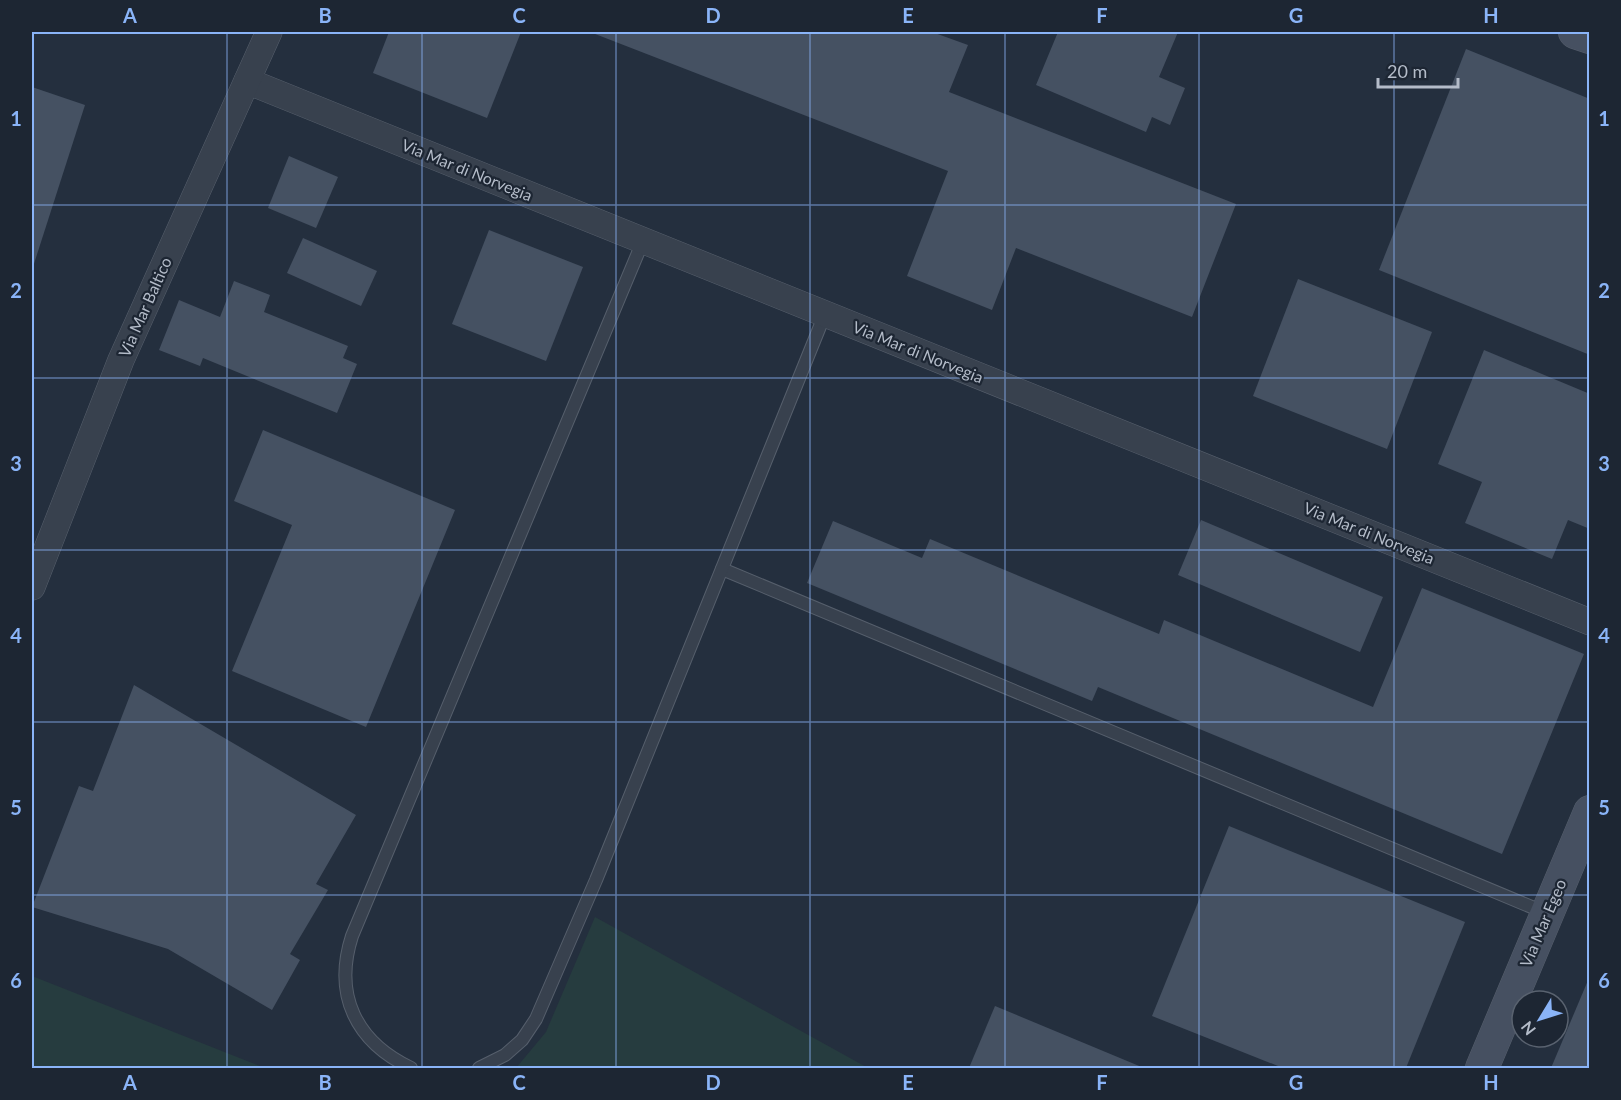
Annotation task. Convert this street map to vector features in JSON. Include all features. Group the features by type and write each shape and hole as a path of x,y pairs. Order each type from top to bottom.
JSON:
{"street":[{"name":"Via Mar Baltico","path":"32,587 122,360 269,32"},
{"path":"1575,32 1590,37"},
{"name":"Via Mar di Norvegia","path":"247,81 1590,622"},
{"name":"Via Mar Egeo","path":"1482,1068 1590,812"}],"lane":[{"path":"411,1068 392,1059 370,1040 354,1016 345,985 346,954 643,241"},
{"path":"479,1068 486,1067 505,1055 522,1040 536,1019 596,880 825,314"},
{"path":"722,569 1547,914"}],"green space":[{"path":"595,917 868,1068 516,1068 546,1032"},
{"path":"32,976 265,1068 32,1068"}],"building":[{"path":"389,32 521,32 487,118 373,73"},
{"path":"590,32 932,32 968,45 949,92 1236,204 1192,317 1016,248 992,310 907,276 948,171"},
{"path":"1058,32 1178,32 1159,77 1185,88 1170,125 1152,117 1146,132 1036,85"},
{"path":"1466,49 1590,99 1590,355 1379,270"},
{"path":"32,87 85,105 32,270"},
{"path":"289,156 338,177 316,228 268,208"},
{"path":"489,230 583,267 546,361 452,324"},
{"path":"303,238 377,271 361,306 287,273"},
{"path":"1298,279 1432,332 1387,449 1253,396"},
{"path":"234,281 270,295 264,312 348,346 343,358 357,364 337,413 203,358 200,366 159,350 179,300 220,317"},
{"path":"1484,350 1590,394 1590,529 1568,520 1552,559 1465,523 1482,482 1438,464"},
{"path":"263,430 455,510 366,727 232,671 292,525 234,501"},
{"path":"1201,520 1383,597 1360,652 1178,575"},
{"path":"833,521 922,558 930,539 1159,634 1164,620 1373,707 1422,588 1584,654 1502,854 1098,687 1092,701 807,583"},
{"path":"134,685 356,815 316,884 328,890 290,954 300,960 272,1010 168,949 32,907 79,786 93,791"},
{"path":"1229,826 1465,922 1406,1068 1283,1068 1152,1016"},
{"path":"1589,978 1590,1068 1551,1068 1559,1049 1570,1049 1570,1023"},
{"path":"995,1006 1144,1068 969,1068"}]}
